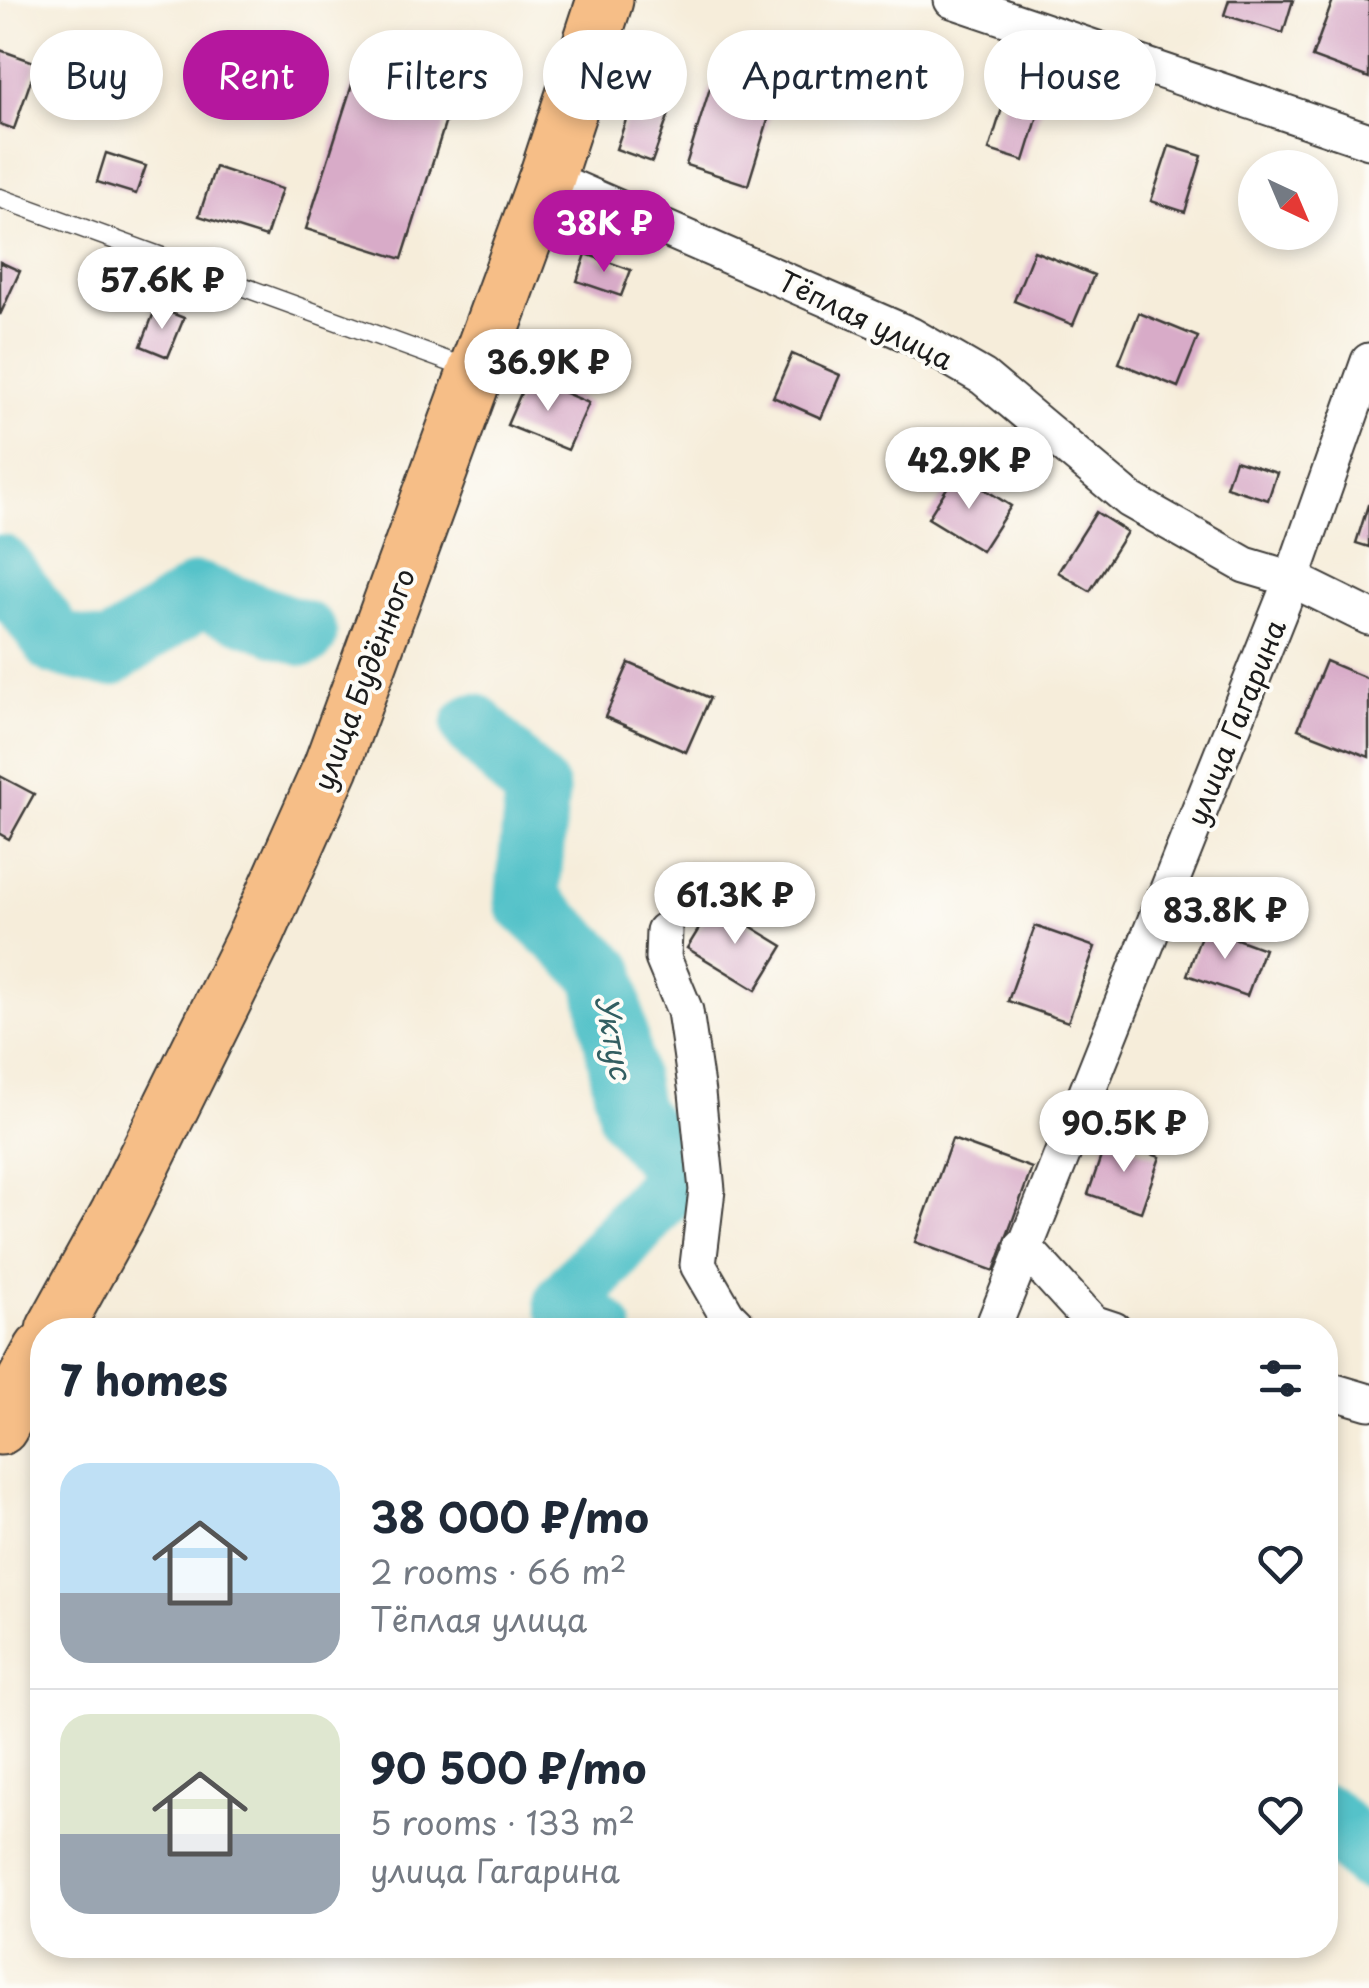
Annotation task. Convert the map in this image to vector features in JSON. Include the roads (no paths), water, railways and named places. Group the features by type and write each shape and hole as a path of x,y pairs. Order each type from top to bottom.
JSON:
{"main road":[{"name":"улица Будённого","path":"61,1318 118,1214 231,986 331,768 548,176 605,0"},
{"path":"0,1427 30,1372"}],"street":[{"path":"952,0 1369,142"},
{"name":"Тёплая улица","path":"548,176 910,334 983,377 1130,500 1245,566 1292,580 1369,617"},
{"name":"улица Гагарина","path":"997,1318 1292,580 1369,362"},
{"path":"664,931 663,958 685,1012 707,1190 698,1265 730,1318"},
{"path":"1024,1246 1089,1318"},
{"path":"1338,1393 1369,1402"}],"lane":[{"path":"0,198 477,372"}],"waterway":[{"name":"Уктус","path":"0,567 56,643 108,655 199,595 305,634"},
{"name":"Уктус","path":"474,726 537,791 527,902 604,974 630,1115 679,1174 567,1302 586,1318"},
{"name":"Уктус","path":"1338,1829 1369,1859"}]}
